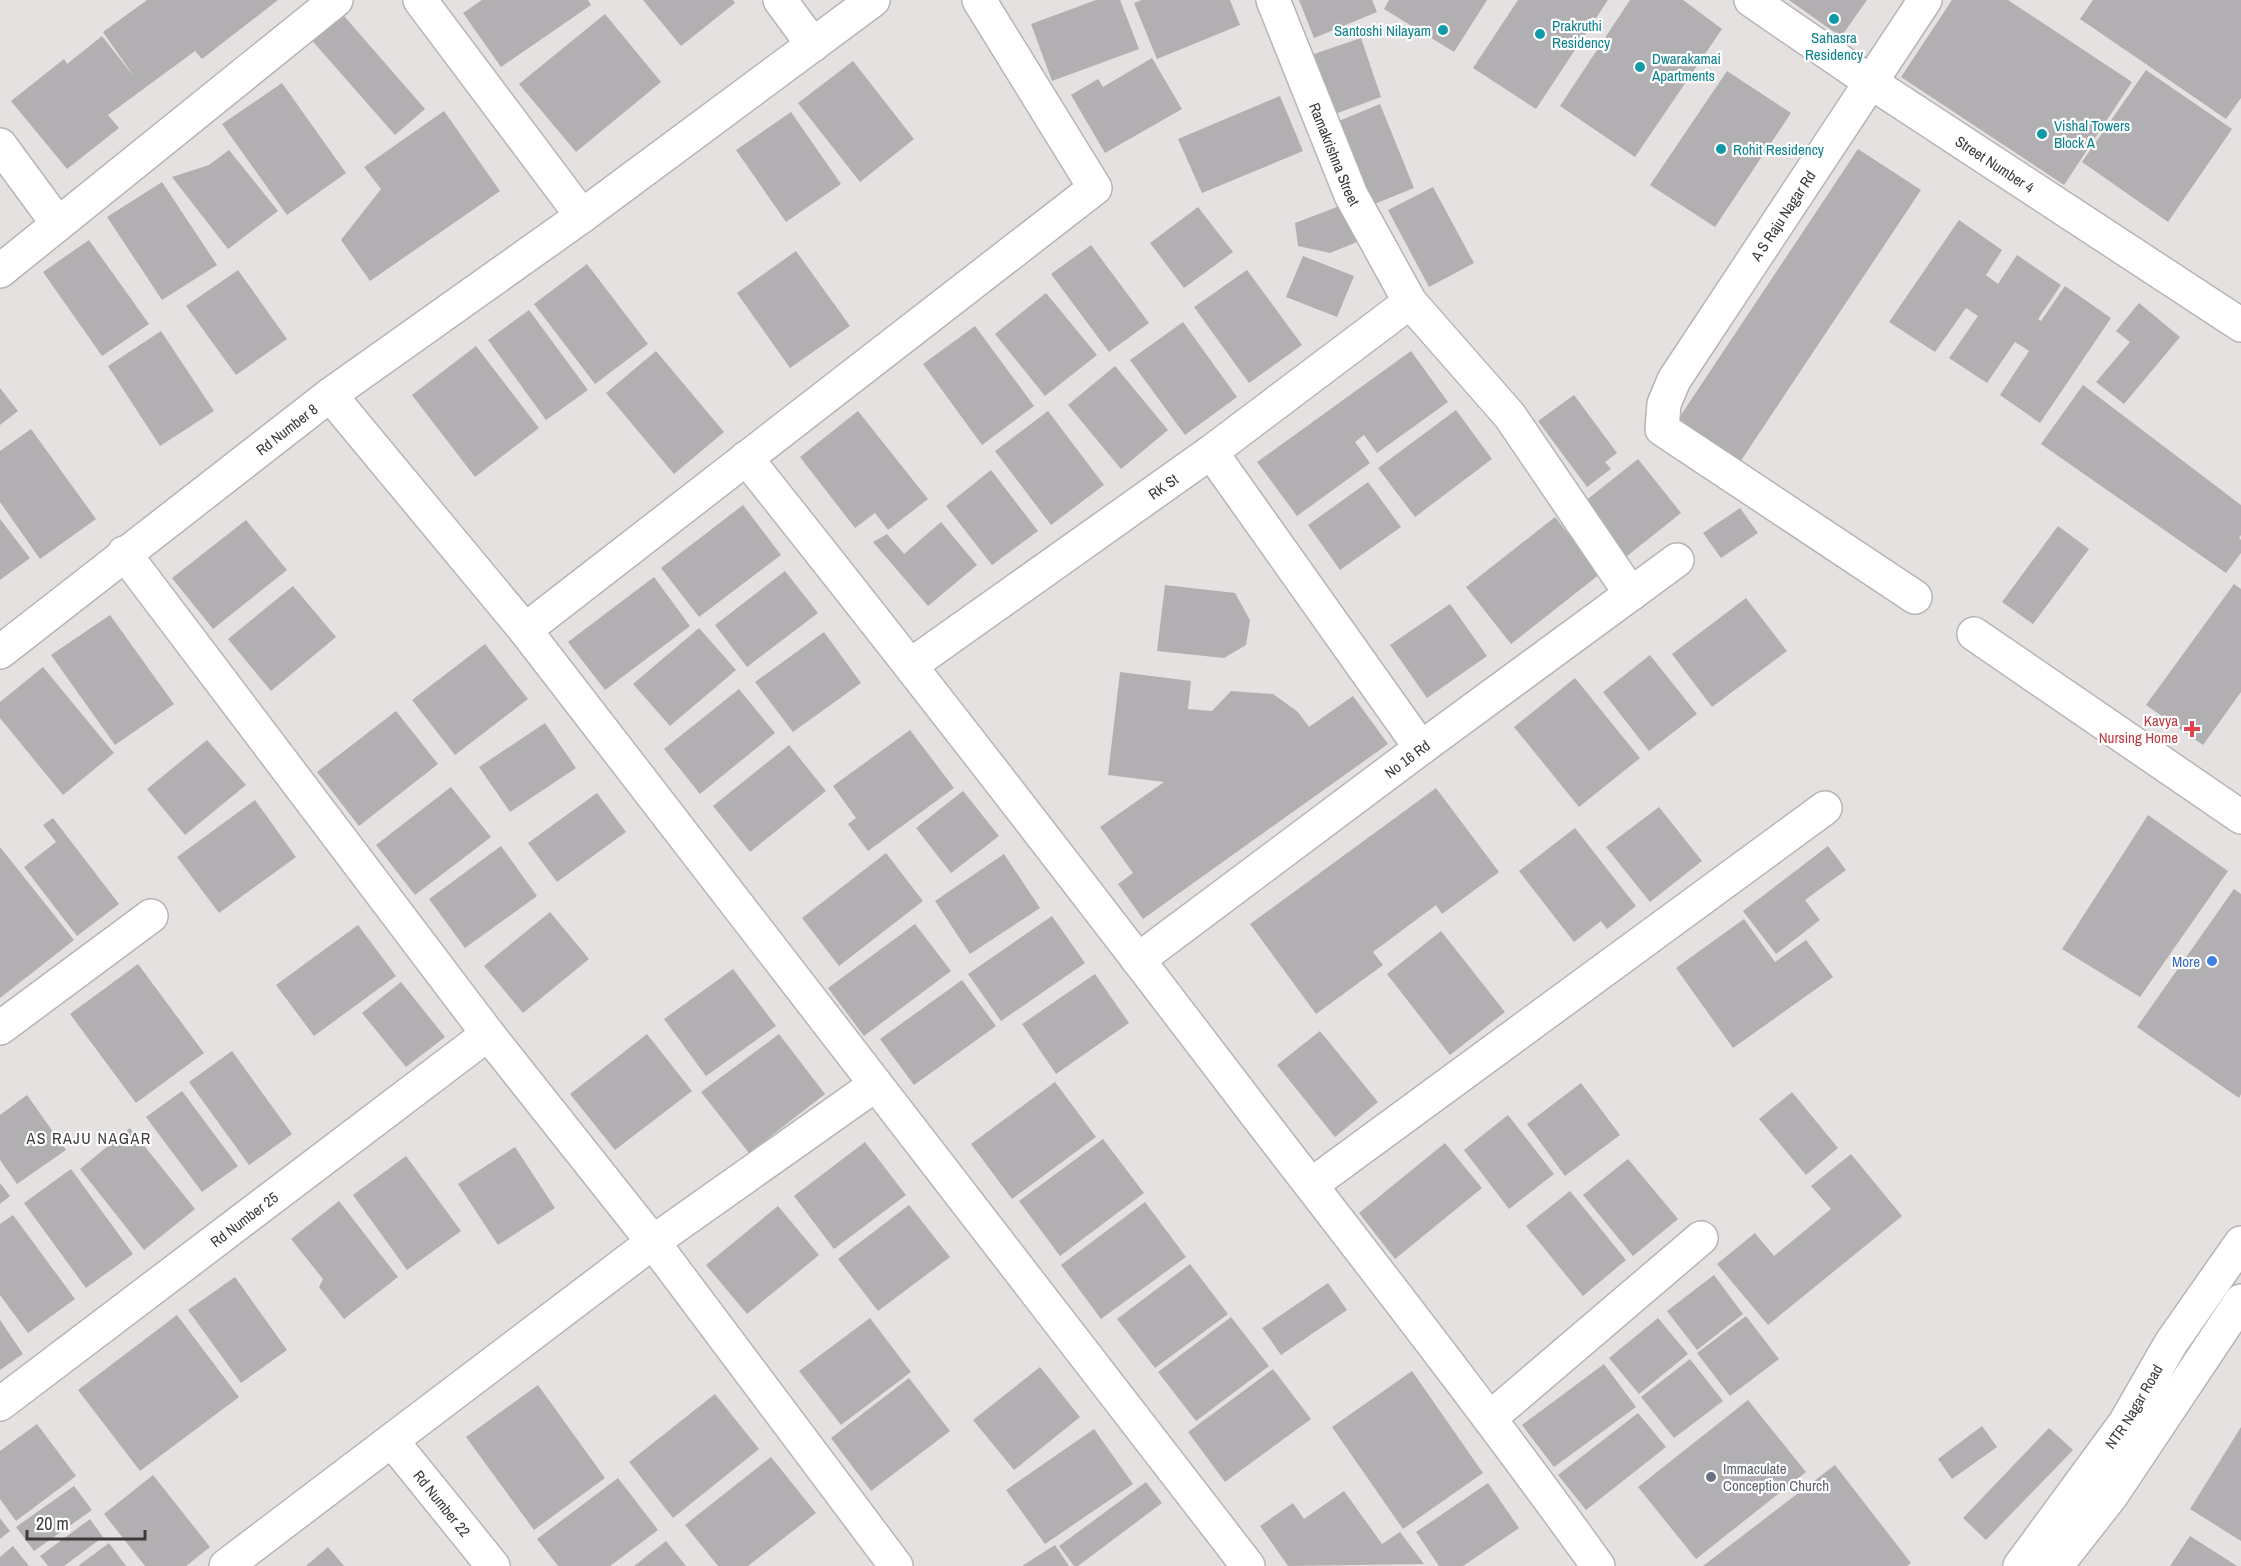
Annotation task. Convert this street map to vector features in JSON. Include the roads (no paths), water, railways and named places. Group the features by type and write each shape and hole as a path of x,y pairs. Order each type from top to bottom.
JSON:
{"street":[{"path":"0,271 336,0"},
{"path":"420,0 582,216"},
{"path":"780,0 813,45"},
{"name":"Rd Number 8","path":"0,652 330,395 582,216 873,0"},
{"path":"525,630 1095,188 979,0"},
{"name":"Ramakrishna Street","path":"1273,0 1351,195 1410,302 1510,416 1631,594"},
{"name":"Street Number 4","path":"1751,0 1872,83 2241,325"},
{"name":"A S Raju Nagar Rd","path":"1915,597 1662,429 1664,404 1674,380 1925,0"},
{"path":"0,145 58,225"},
{"name":"RK St","path":"911,665 1211,452 1410,302"},
{"path":"330,395 525,630 1248,1566"},
{"path":"1211,452 1421,748"},
{"path":"746,458 911,665 1138,960 1490,1418 1598,1566"},
{"path":"124,554 488,1034 653,1242 896,1566"},
{"name":"No 16 Rd","path":"1138,960 1677,560"},
{"path":"1974,634 2241,817"},
{"path":"1311,1185 1825,808"},
{"path":"0,1028 151,916"},
{"name":"Rd Number 25","path":"0,1404 488,1034"},
{"path":"226,1566 653,1242 875,1085"},
{"path":"1490,1418 1701,1238"},
{"name":"NTR Nagar Road","path":"2020,1566 2125,1423 2171,1343 2241,1243"},
{"name":"NTR Nagar Road","path":"2056,1566 2111,1496 2240,1303"},
{"name":"Rd Number 22","path":"392,1441 493,1566"}],"place":[{"name":"Sahasra Residency","path":"1834,19"},
{"name":"Santoshi Nilayam","path":"1443,30"},
{"name":"Prakruthi Residency","path":"1540,34"},
{"name":"Dwarakamai Apartments","path":"1640,67"},
{"name":"Vishal Towers Block A","path":"2042,134"},
{"name":"Rohit Residency","path":"1721,149"},
{"name":"Kavya Nursing Home","path":"2192,729"},
{"name":"More","path":"2212,961"},
{"name":"Immaculate Conception Church","path":"1711,1477"}],"district":[{"name":"AS RAJU NAGAR","path":"89,1138"}]}
